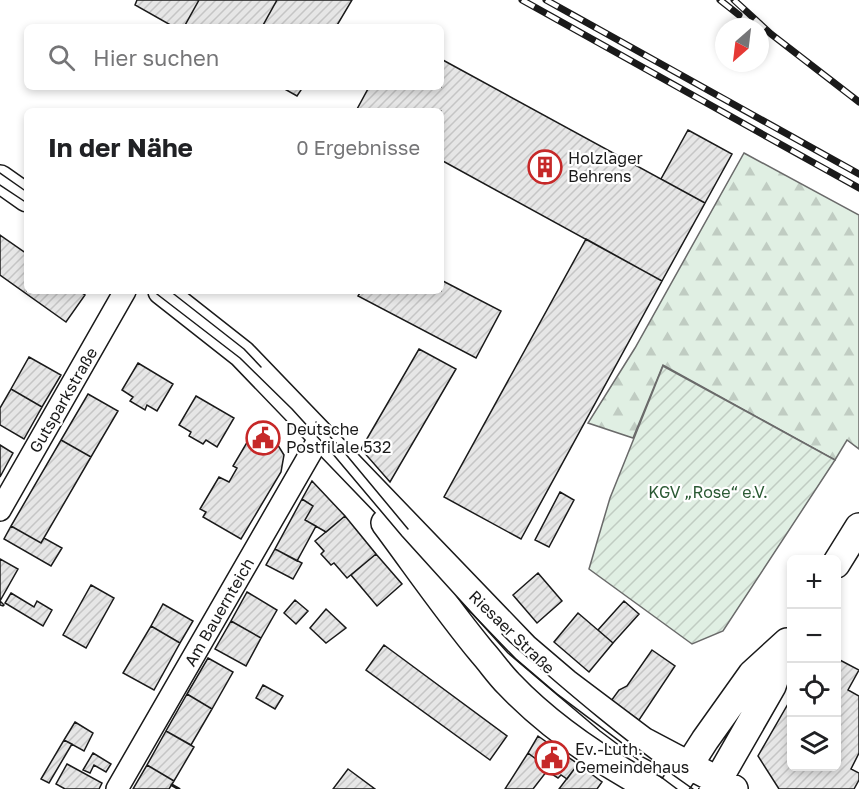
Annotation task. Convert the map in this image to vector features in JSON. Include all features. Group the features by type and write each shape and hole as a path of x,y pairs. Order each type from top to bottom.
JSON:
{"main road":[{"path":"0,179 24,196"},
{"name":"Riesaer Straße","path":"166,294 242,354 525,648 574,689 643,741 689,765 722,786"},
{"name":"Riesaer Straße","path":"321,435 468,634 508,684 571,737 626,775 653,789"},
{"path":"841,557 859,526"},
{"path":"672,789 752,674 787,641"},
{"path":"722,786 746,730 772,686 787,645"}],"street":[{"name":"Gutsparkstraße","path":"0,510 123,294"},
{"name":"Am Bauernteich","path":"117,789 321,435"}],"green space":[{"path":"744,153 859,215 859,449 847,440 835,460 663,365 633,438 588,423 635,348"},
{"name":"KGV „Rose“ e.V.","path":"663,366 835,460 723,631 692,644 589,569 610,498"}],"building":[{"path":"137,0 199,0 186,24 169,24 135,5"},
{"path":"199,0 277,0 264,24 186,24"},
{"path":"277,0 352,0 338,24 264,24"},
{"name":"Holzlager Behrens","path":"444,61 705,203 662,281 444,162 444,108 358,108 367,90 444,90"},
{"path":"286,90 301,90 297,96"},
{"path":"688,130 732,154 705,203 661,179"},
{"path":"0,235 24,252 24,292 0,275"},
{"path":"586,239 662,281 521,539 444,497"},
{"path":"444,282 501,311 476,358 358,296 359,294 444,294"},
{"path":"27,294 85,295 66,322"},
{"path":"419,349 456,369 390,482 361,449"},
{"path":"29,357 61,375 42,407 11,389"},
{"path":"138,363 173,384 157,411 147,405 145,410 130,401 133,397 122,390"},
{"path":"11,389 42,407 24,439 0,425 0,408"},
{"path":"88,394 118,411 91,457 61,440"},
{"path":"196,396 234,418 217,447 206,440 203,444 189,436 191,432 179,425"},
{"path":"262,426 284,455 281,472 241,539 203,517 206,512 200,509 219,477 229,482 237,468 233,466 249,439 254,442"},
{"path":"61,440 91,457 41,543 11,526"},
{"path":"0,445 13,453 0,477"},
{"path":"312,481 345,516 326,532 305,520 313,506 302,499"},
{"path":"560,492 574,500 549,547 535,540"},
{"path":"302,499 313,506 305,520 316,526 297,561 275,549"},
{"path":"345,516 376,554 347,578 334,563 331,565 321,554 324,551 315,541"},
{"path":"11,526 41,543 44,538 62,548 51,566 4,539"},
{"path":"275,549 302,563 293,579 266,565"},
{"path":"376,554 402,584 377,606 351,575"},
{"path":"0,559 18,569 0,601"},
{"path":"538,573 562,601 537,623 513,595"},
{"path":"91,585 114,598 86,648 63,635"},
{"path":"247,592 277,610 261,638 231,621"},
{"path":"11,593 34,607 37,601 52,610 43,626 5,603"},
{"path":"295,600 308,611 296,624 284,613"},
{"path":"624,601 639,614 613,643 598,630"},
{"path":"163,604 193,621 180,643 151,626"},
{"path":"326,609 346,628 326,643 310,628"},
{"path":"578,613 613,643 589,672 554,642"},
{"path":"231,621 261,638 246,666 215,649"},
{"path":"151,626 180,643 154,690 123,673"},
{"path":"384,645 507,736 490,760 366,670"},
{"path":"652,650 675,666 639,720 611,701 619,690 627,686"},
{"path":"208,658 233,672 212,709 187,694"},
{"path":"841,661 859,670 848,690 859,696 859,753 851,769 859,773 859,780 854,789 779,789 758,756 787,706 787,771 841,771"},
{"path":"263,685 283,696 275,709 256,698"},
{"path":"187,694 212,709 191,745 166,731"},
{"path":"75,722 93,733 84,751 64,740"},
{"path":"166,731 194,747 174,781 147,765"},
{"name":"Ev.-Luth. Gemeindehaus","path":"538,736 578,764 567,779 561,775 558,778 547,771 548,768 528,753"},
{"path":"64,740 72,744 49,783 41,779"},
{"path":"93,753 111,764 106,772 94,765 90,773 83,770"},
{"path":"528,753 548,768 547,771 533,789 505,789"},
{"path":"67,764 102,783 99,789 65,789 56,784"},
{"path":"578,764 602,782 597,789 559,789"},
{"path":"147,765 174,781 169,789 133,789"},
{"path":"348,769 375,789 333,789"}],"tram line":[{"path":"0,173 24,190"},
{"path":"0,185 24,201"},
{"path":"157,294 240,358 292,409 402,536 508,653 600,731 677,789"},
{"path":"174,294 244,349 261,367"},
{"path":"316,422 408,529"},
{"path":"502,634 599,718 693,789"}],"railway":[{"path":"522,0 859,188"},
{"path":"546,0 859,174"},
{"path":"720,0 739,15"},
{"path":"734,0 771,34 859,102"}],"wall":[{"path":"172,785 179,789"}],"place":[{"name":"Holzlager Behrens","path":"545,167"},
{"name":"Deutsche Postfilale 532","path":"263,438"},
{"name":"Ev.-Luth. Gemeindehaus","path":"552,758"}]}
